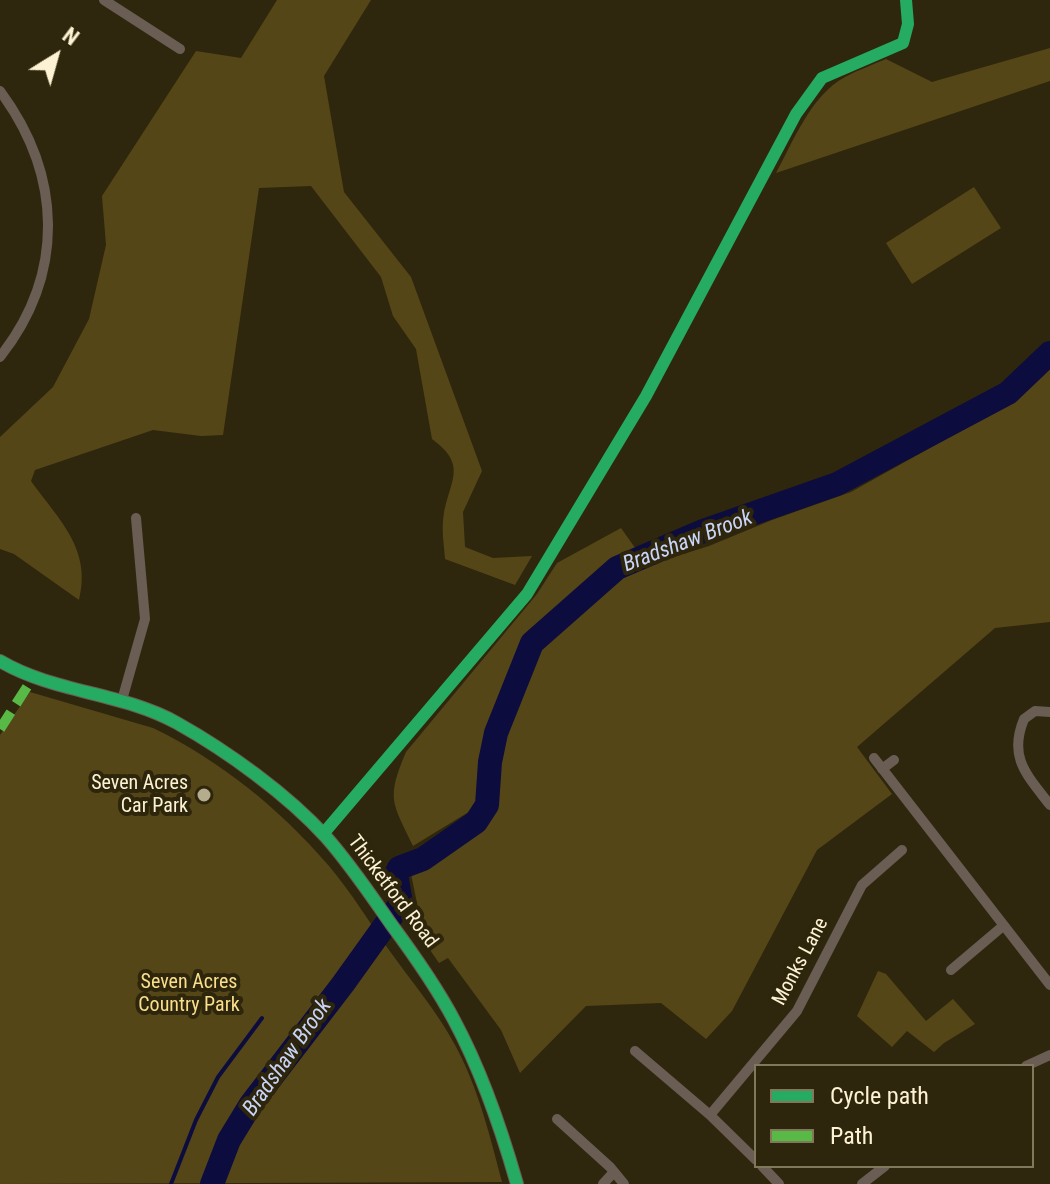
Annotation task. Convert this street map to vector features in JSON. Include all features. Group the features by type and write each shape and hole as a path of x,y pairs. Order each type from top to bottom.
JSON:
{"street":[{"path":"104,0 180,49"},
{"path":"0,91 25,128 40,164 48,209 48,231 40,281 23,321 0,357"},
{"path":"122,700 145,619 136,518"},
{"name":"Thicketford Road","path":"0,661 39,678 122,700 176,723 233,759 280,795 323,834 359,878 429,976 488,1094 517,1184"},
{"path":"1050,712 1035,711 1024,719 1017,752 1022,770 1050,805"},
{"path":"874,758 1050,985"},
{"path":"882,769 894,760"},
{"path":"880,850 889,861"},
{"name":"Monks Lane","path":"755,1064 797,1011 862,885 902,850"},
{"path":"951,970 1003,926"},
{"path":"635,1051 710,1115 754,1158"},
{"path":"1030,1064 1050,1055"},
{"name":"Monks Lane","path":"710,1115 754,1065"},
{"path":"557,1119 624,1184"},
{"path":"764,1168 779,1184"},
{"path":"864,1183 883,1168"},
{"path":"603,1184 614,1172"}],"green space":[{"path":"277,0 371,0 324,76 344,192 411,277 482,471 463,512 465,547 493,558 532,556 515,585 445,559 443,519 453,481 453,465 443,448 432,439 416,349 393,316 381,277 311,186 259,188 223,435 201,436 153,430 35,470 31,481 62,522 77,550 82,582 79,600 14,554 0,549 0,437 53,387 89,319 106,245 102,196 196,51 241,58"},
{"path":"1050,48 1050,81 776,173 796,134 822,95 855,72 886,59 932,82"},
{"path":"974,187 1001,228 912,284 886,243"},
{"path":"1050,366 1050,622 995,628 857,747 892,794 817,850 732,1011 706,1039 661,1003 586,1006 520,1073 501,1030 448,958 439,963 408,918 418,908 411,874 479,833 495,803 506,736 542,648 626,572 709,546 851,492 1016,400"},
{"path":"621,528 638,552 612,565 526,642 490,730 482,760 480,805 413,846 394,800 396,780 406,752 537,594 557,563"},
{"name":"Seven Acres Country Park","path":"30,692 153,728 178,741 248,788 310,845 345,886 448,1032 477,1095 502,1182 0,1184 0,735"},
{"path":"878,971 886,974 926,1021 953,999 975,1024 934,1052 907,1031 892,1047 857,1016"}],"waterway":[{"name":"Bradshaw Brook","path":"212,1184 229,1140 251,1104 401,903 396,874 399,868 423,859 476,822 487,805 496,733 532,643 617,568 703,531 837,484 1008,393 1050,353"},
{"path":"171,1184 196,1120 218,1077 262,1018"}],"marked path":[{"path":"0,729 34,676"}],"cycle path":[{"path":"323,834 527,594 646,396 796,114 822,78 903,43 908,24 906,0"},
{"path":"0,661 43,680 133,705 177,723 256,774 310,821 360,879 447,1007 482,1080 517,1184"}],"place":[{"name":"Seven Acres Car Park","path":"204,795"}]}
